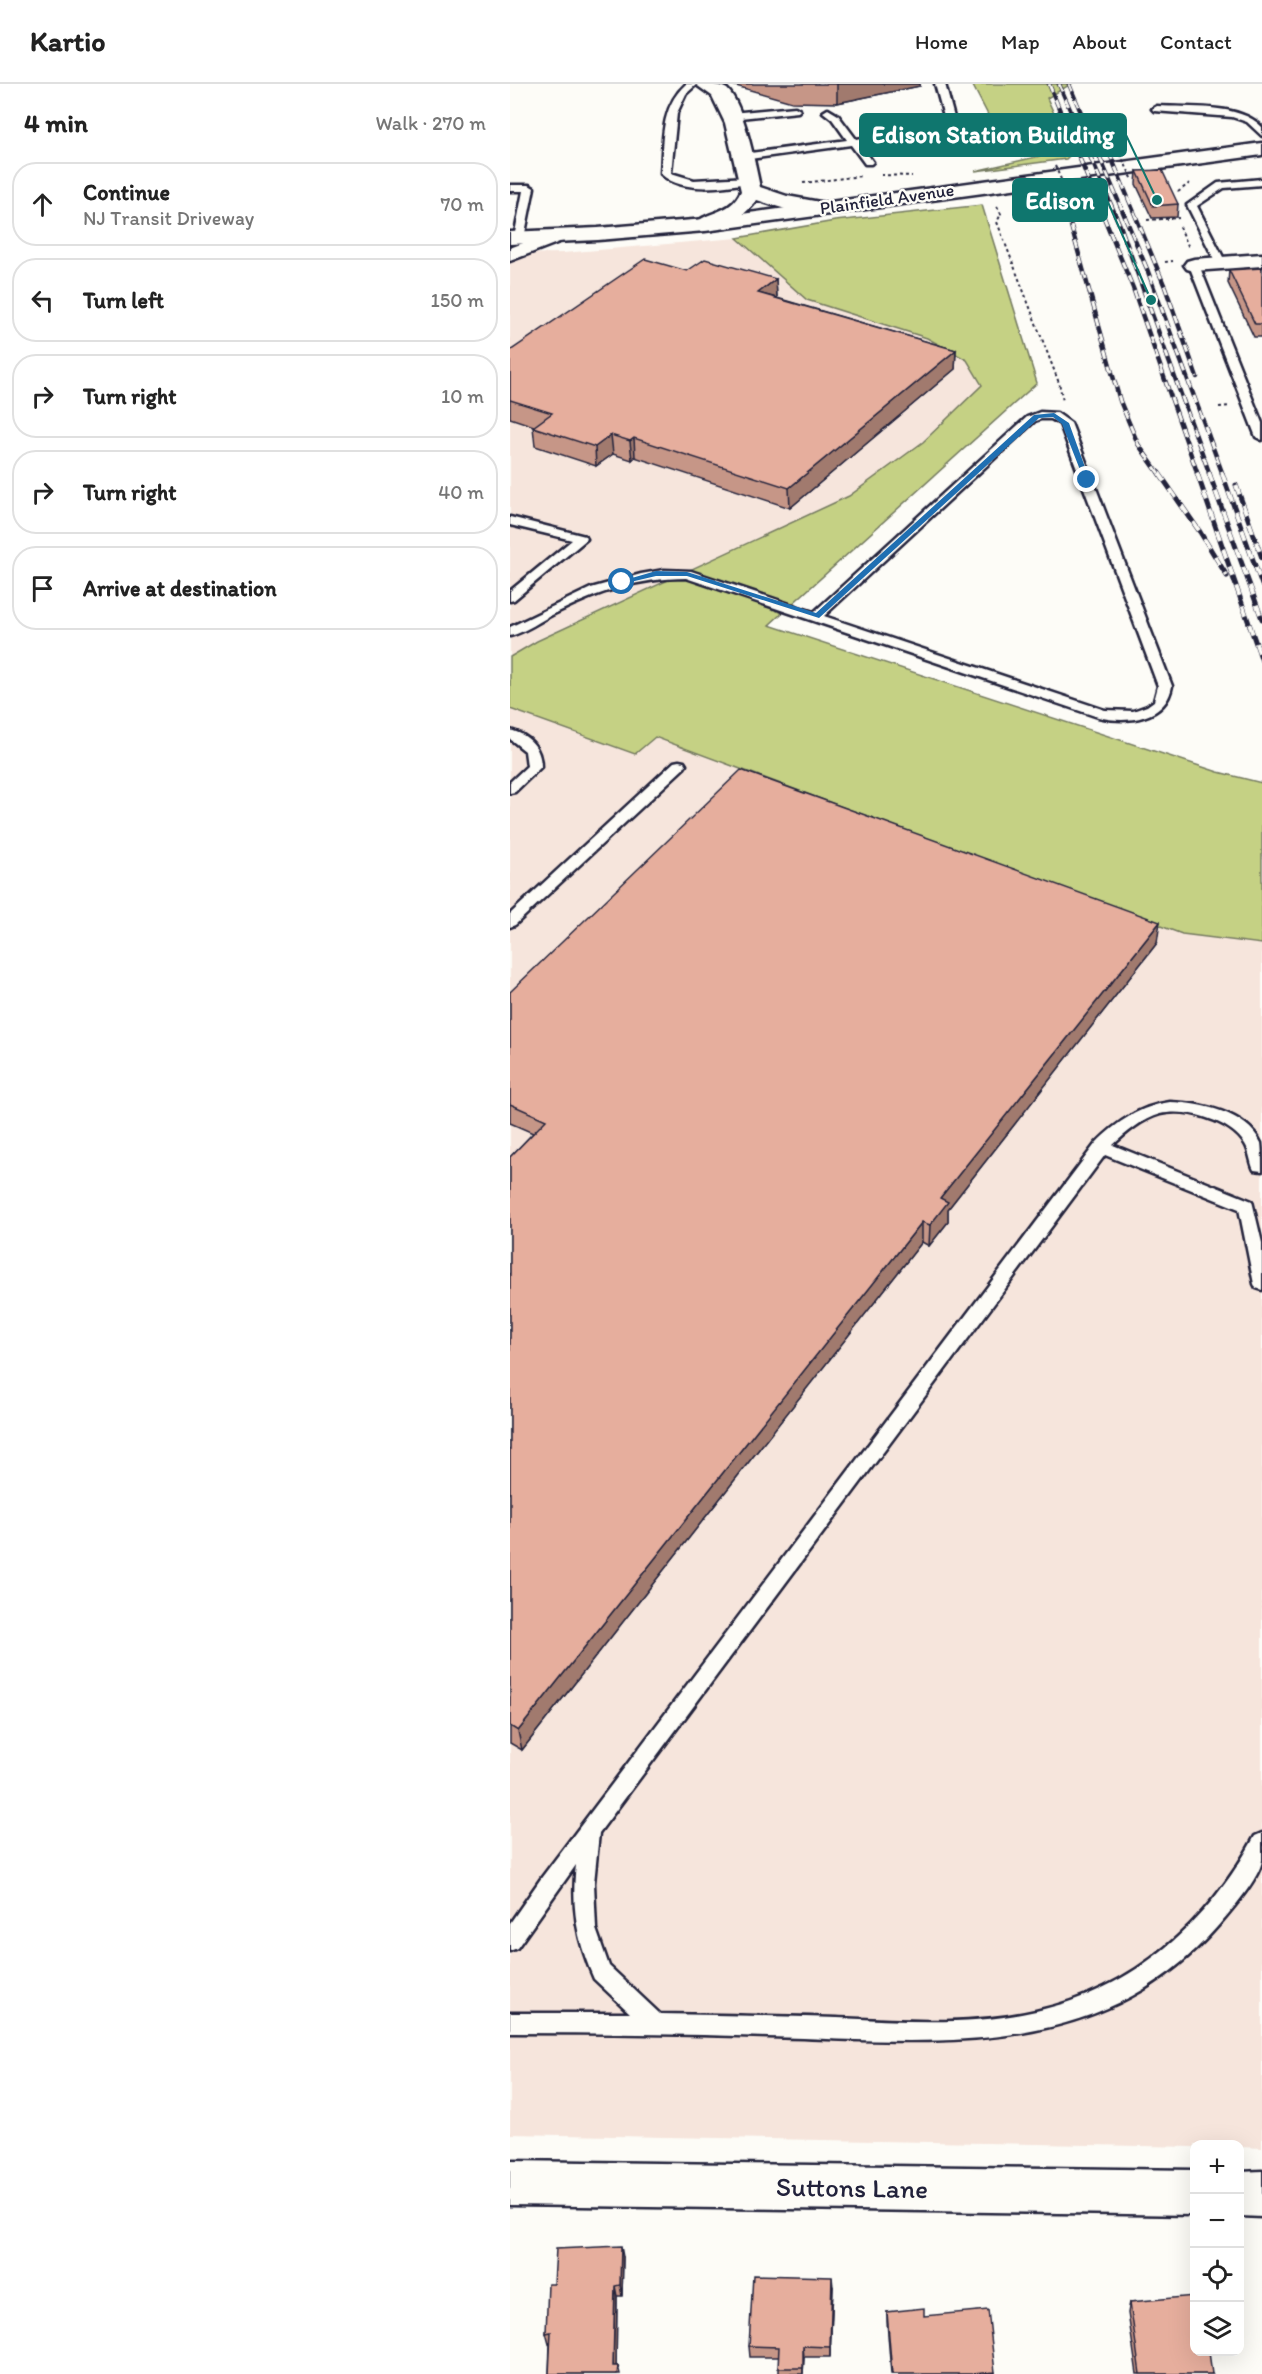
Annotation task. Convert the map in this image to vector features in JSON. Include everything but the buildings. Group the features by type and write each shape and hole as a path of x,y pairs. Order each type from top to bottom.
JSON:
{"street":[{"path":"704,84 720,93 731,116 750,186 748,201 740,209 705,225"},
{"name":"Plainfield Avenue","path":"514,235 555,237 705,225 1262,149"},
{"path":"750,186 784,202 824,208"},
{"path":"1194,265 1262,260"},
{"name":"Suttons Lane","path":"510,2182 1190,2193"},
{"path":"1244,2194 1262,2194"}],"lane":[{"path":"692,84 681,92 672,107 666,174 674,181 750,186"},
{"path":"743,157 942,130 951,125 940,84"},
{"path":"1157,109 1233,114 1250,120 1262,132"},
{"path":"731,116 795,110"},
{"path":"828,112 835,117 868,162"},
{"path":"1221,263 1192,205 1222,185 1262,182"},
{"path":"510,188 529,188 514,235"},
{"path":"1194,265 1262,437"},
{"path":"510,632 562,606 622,582 656,573 687,574 702,577 1103,714 1119,717 1134,714 1159,705 1165,695 1166,686 1065,423 1054,415 1043,415 1031,419 817,616"},
{"path":"510,521 581,539 510,597"},
{"path":"510,734 529,745 535,755 534,767 510,789"},
{"path":"510,922 679,765"},
{"path":"510,1941 589,1832 1102,1147 1135,1119 1160,1108 1184,1107 1211,1114 1231,1123 1251,1138 1260,1166"},
{"path":"1102,1147 1246,1205 1262,1284"},
{"path":"589,1832 584,1883 586,1929 601,1972 655,2023"},
{"path":"510,2023 655,2023 952,2032 1007,2027 1059,2016 1108,1997 1153,1970 1190,1941 1225,1904 1262,1842"}],"path":[{"path":"1120,154 1133,180"},
{"path":"902,168 907,174"},
{"path":"879,175 907,174 914,177"},
{"path":"800,183 868,176"},
{"path":"1171,193 1176,194"},
{"path":"998,207 1001,214 998,222 1059,383 1064,405 1054,415"},
{"path":"1147,220 1181,218 1176,209"},
{"path":"1218,406 1234,406"}],"shaded area":[{"path":"737,238 807,300 927,338 967,360 982,385 923,442 849,496 537,640 510,657 510,254 563,253"},
{"path":"510,709 634,754 655,737 1182,934 1262,944 1262,2148 1244,2147 1244,2140 1190,2140 1190,2147 510,2134"}],"green space":[{"path":"972,84 1071,84 1047,98 1072,153 1066,159 975,171 1040,156 998,134"},
{"path":"982,205 1037,383 769,625 1218,772 1262,783 1262,944 1182,934 655,737 635,754 510,709 510,657 537,641 849,496 923,442 982,385 967,360 927,338 807,300 737,238 835,221"}],"railway":[{"path":"1049,84 1133,288 1198,475"},
{"path":"1059,84 1121,228 1210,475"},
{"path":"1069,84 1147,269 1223,475"},
{"path":"1097,123 1165,287 1197,377"},
{"path":"1071,226 1120,401 1138,444 1160,475"},
{"path":"1159,473 1227,576"},
{"path":"1197,473 1262,661"},
{"path":"1209,473 1262,619"},
{"path":"1222,473 1262,585"},
{"path":"1236,485 1262,558"}],"place":[{"name":"Edison Station Building","path":"1157,200"},
{"name":"Edison","path":"1151,300"}],"route":[{"path":"622,582 656,573 687,574 817,616 1031,419 1043,415 1054,415 1061,418 1087,480"}]}
